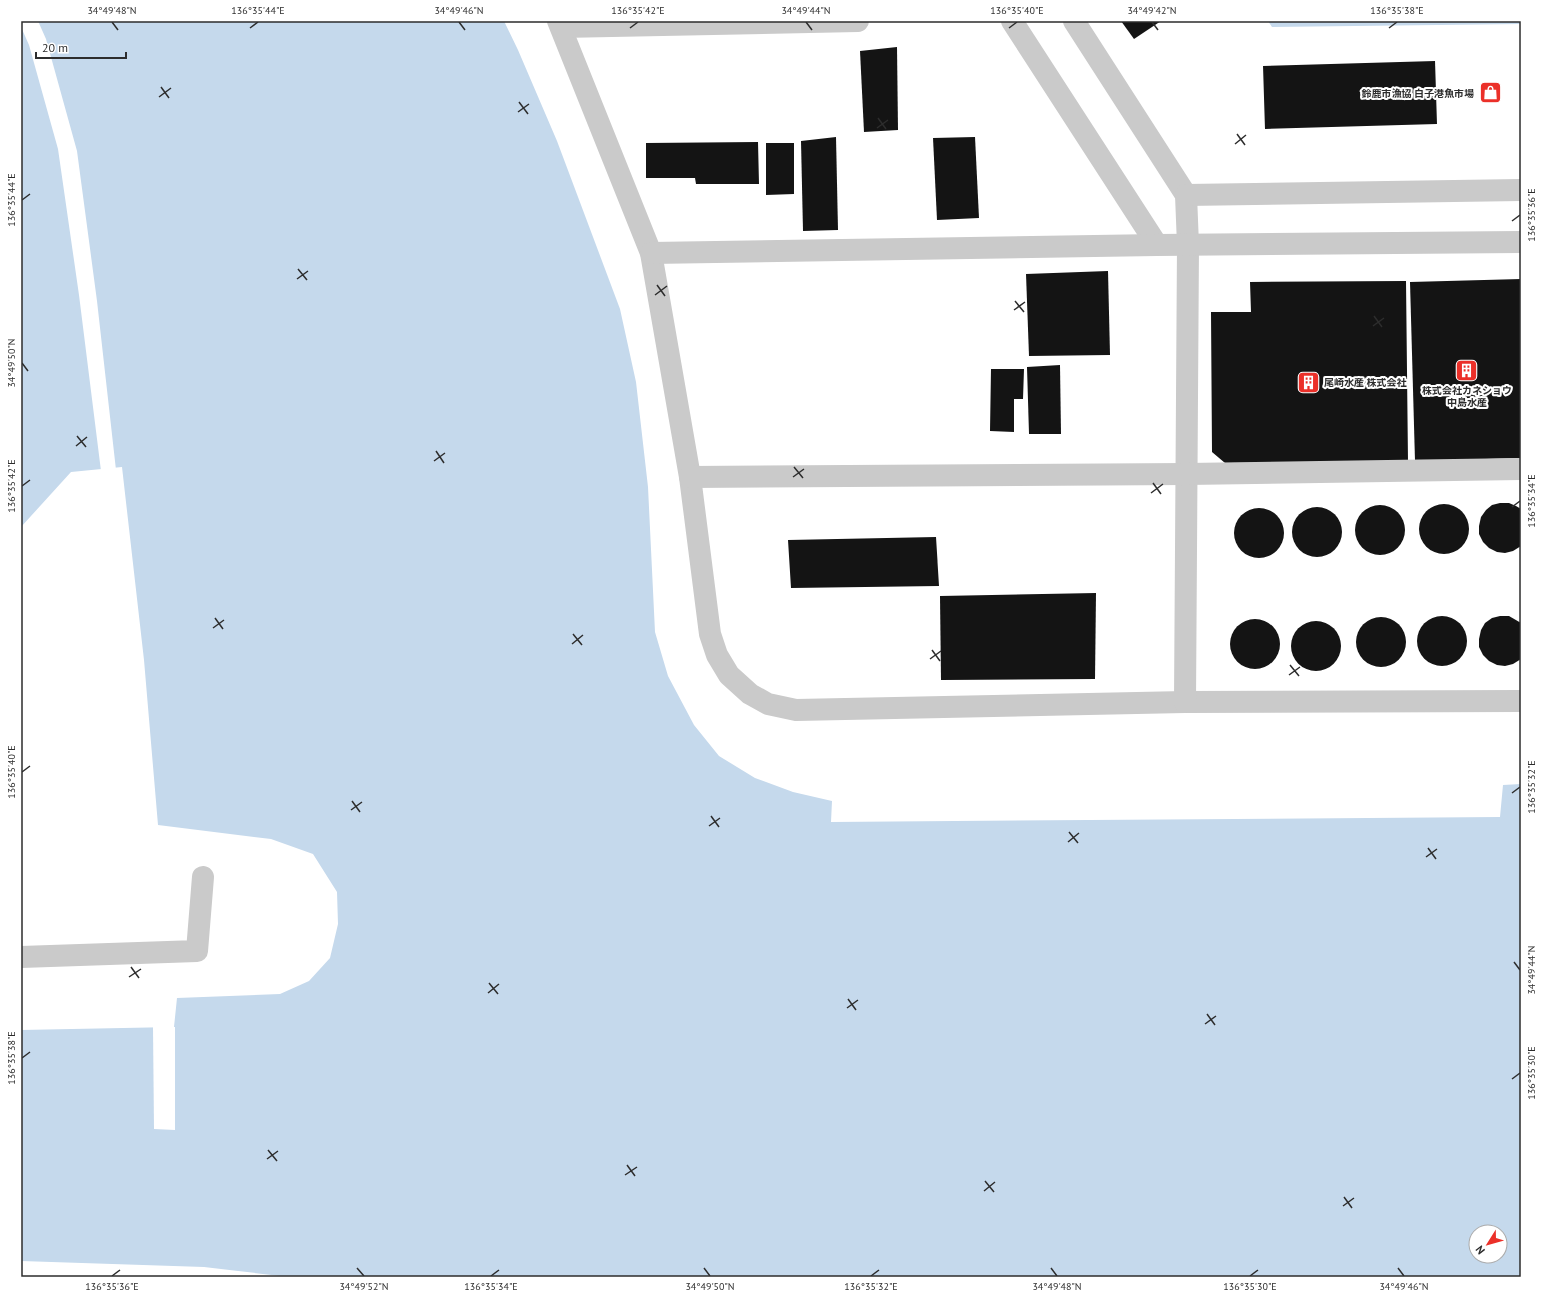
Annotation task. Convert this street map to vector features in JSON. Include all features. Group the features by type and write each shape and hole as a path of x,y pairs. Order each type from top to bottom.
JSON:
{"street":[{"path":"858,21 559,24 651,253 690,477 710,634 717,655 729,675 750,694 768,704 796,710 1185,702 1521,701"},
{"path":"1012,21 1157,244"},
{"path":"1074,21 1186,195 1188,245 1185,702"},
{"path":"1186,195 1521,190"},
{"path":"651,253 1157,244 1521,242"},
{"path":"690,477 1187,474 1521,469"},
{"path":"21,956 197,951 203,877"}],"water":[{"path":"21,21 504,21 557,141 620,309 636,382 648,487 655,632 668,676 694,725 719,756 755,778 793,792 832,801 831,822 1500,817 1503,785 1521,784 1521,1277 289,1277 204,1267 21,1261 21,1030 174,1027 177,998 280,994 309,981 330,958 338,924 337,892 313,854 271,839 158,825 144,660 122,467 71,472 21,527"},
{"path":"1268,21 1521,21 1521,24 1272,27"}],"pier":[{"path":"21,21 38,21 46,39 77,151 97,301 116,470 101,471 79,295 58,149 29,45 21,27"},
{"path":"153,1027 175,1027 175,1130 154,1129"}],"building":[{"path":"1121,21 1161,21 1134,39"},
{"path":"897,47 898,130 864,132 860,51"},
{"path":"1435,61 1437,124 1265,129 1263,66"},
{"path":"836,137 838,230 803,231 801,141"},
{"path":"975,137 979,218 937,220 933,138"},
{"path":"758,142 759,184 696,184 695,178 646,178 646,143"},
{"path":"766,143 794,143 794,194 766,195"},
{"path":"1108,271 1110,355 1029,356 1026,274"},
{"name":"株式会社カネショウ 中島水産","path":"1521,279 1521,458 1415,461 1410,282"},
{"name":"尾崎水産 株式会社","path":"1406,281 1408,462 1225,463 1212,452 1211,312 1251,312 1250,282"},
{"path":"1060,365 1061,434 1029,434 1027,367"},
{"path":"991,369 1024,369 1023,399 1014,399 1014,432 990,431"},
{"path":"1509,503 1521,509 1521,546 1513,551 1505,553 1497,552 1489,548 1483,542 1479,534 1481,517 1492,505"},
{"path":"1444,504 1454,506 1462,511 1467,519 1469,529 1467,539 1462,547 1454,552 1444,554 1434,552 1426,547 1421,539 1419,529 1421,519 1426,511 1434,506"},
{"path":"1375,505 1385,505 1398,512 1405,525 1405,535 1398,548 1385,555 1375,555 1366,551 1359,544 1355,535 1355,525 1359,516 1366,509"},
{"path":"1312,507 1322,507 1335,514 1342,527 1342,537 1335,550 1322,557 1312,557 1303,553 1296,546 1292,537 1292,527 1296,518 1303,511"},
{"path":"1259,508 1269,510 1277,515 1282,523 1284,533 1282,543 1277,551 1269,556 1259,558 1249,556 1241,551 1236,543 1234,533 1236,523 1241,515 1249,510"},
{"path":"936,537 939,586 791,588 788,540"},
{"path":"1096,593 1095,679 941,680 940,596"},
{"path":"1442,616 1452,618 1460,623 1465,631 1467,641 1465,651 1460,659 1452,664 1442,666 1432,664 1424,659 1419,651 1417,641 1419,631 1424,623 1432,618"},
{"path":"1509,616 1521,623 1521,659 1513,664 1505,666 1497,665 1489,661 1483,655 1479,647 1481,630 1485,623 1492,618"},
{"path":"1376,617 1386,617 1399,624 1406,637 1406,647 1399,660 1386,667 1376,667 1367,663 1360,656 1356,647 1356,637 1360,628 1367,621"},
{"path":"1255,619 1265,621 1273,626 1278,634 1280,644 1278,654 1273,662 1265,667 1255,669 1245,667 1237,662 1232,654 1230,644 1232,634 1237,626 1245,621"},
{"path":"1311,621 1321,621 1334,628 1341,641 1341,651 1334,664 1321,671 1311,671 1302,667 1295,660 1291,651 1291,641 1295,632 1302,625"}],"place":[{"name":"鈴鹿市漁協 白子港魚市場","path":"1490,93"},
{"name":"株式会社カネショウ 中島水産","path":"1467,370"},
{"name":"尾崎水産 株式会社","path":"1309,382"}]}
